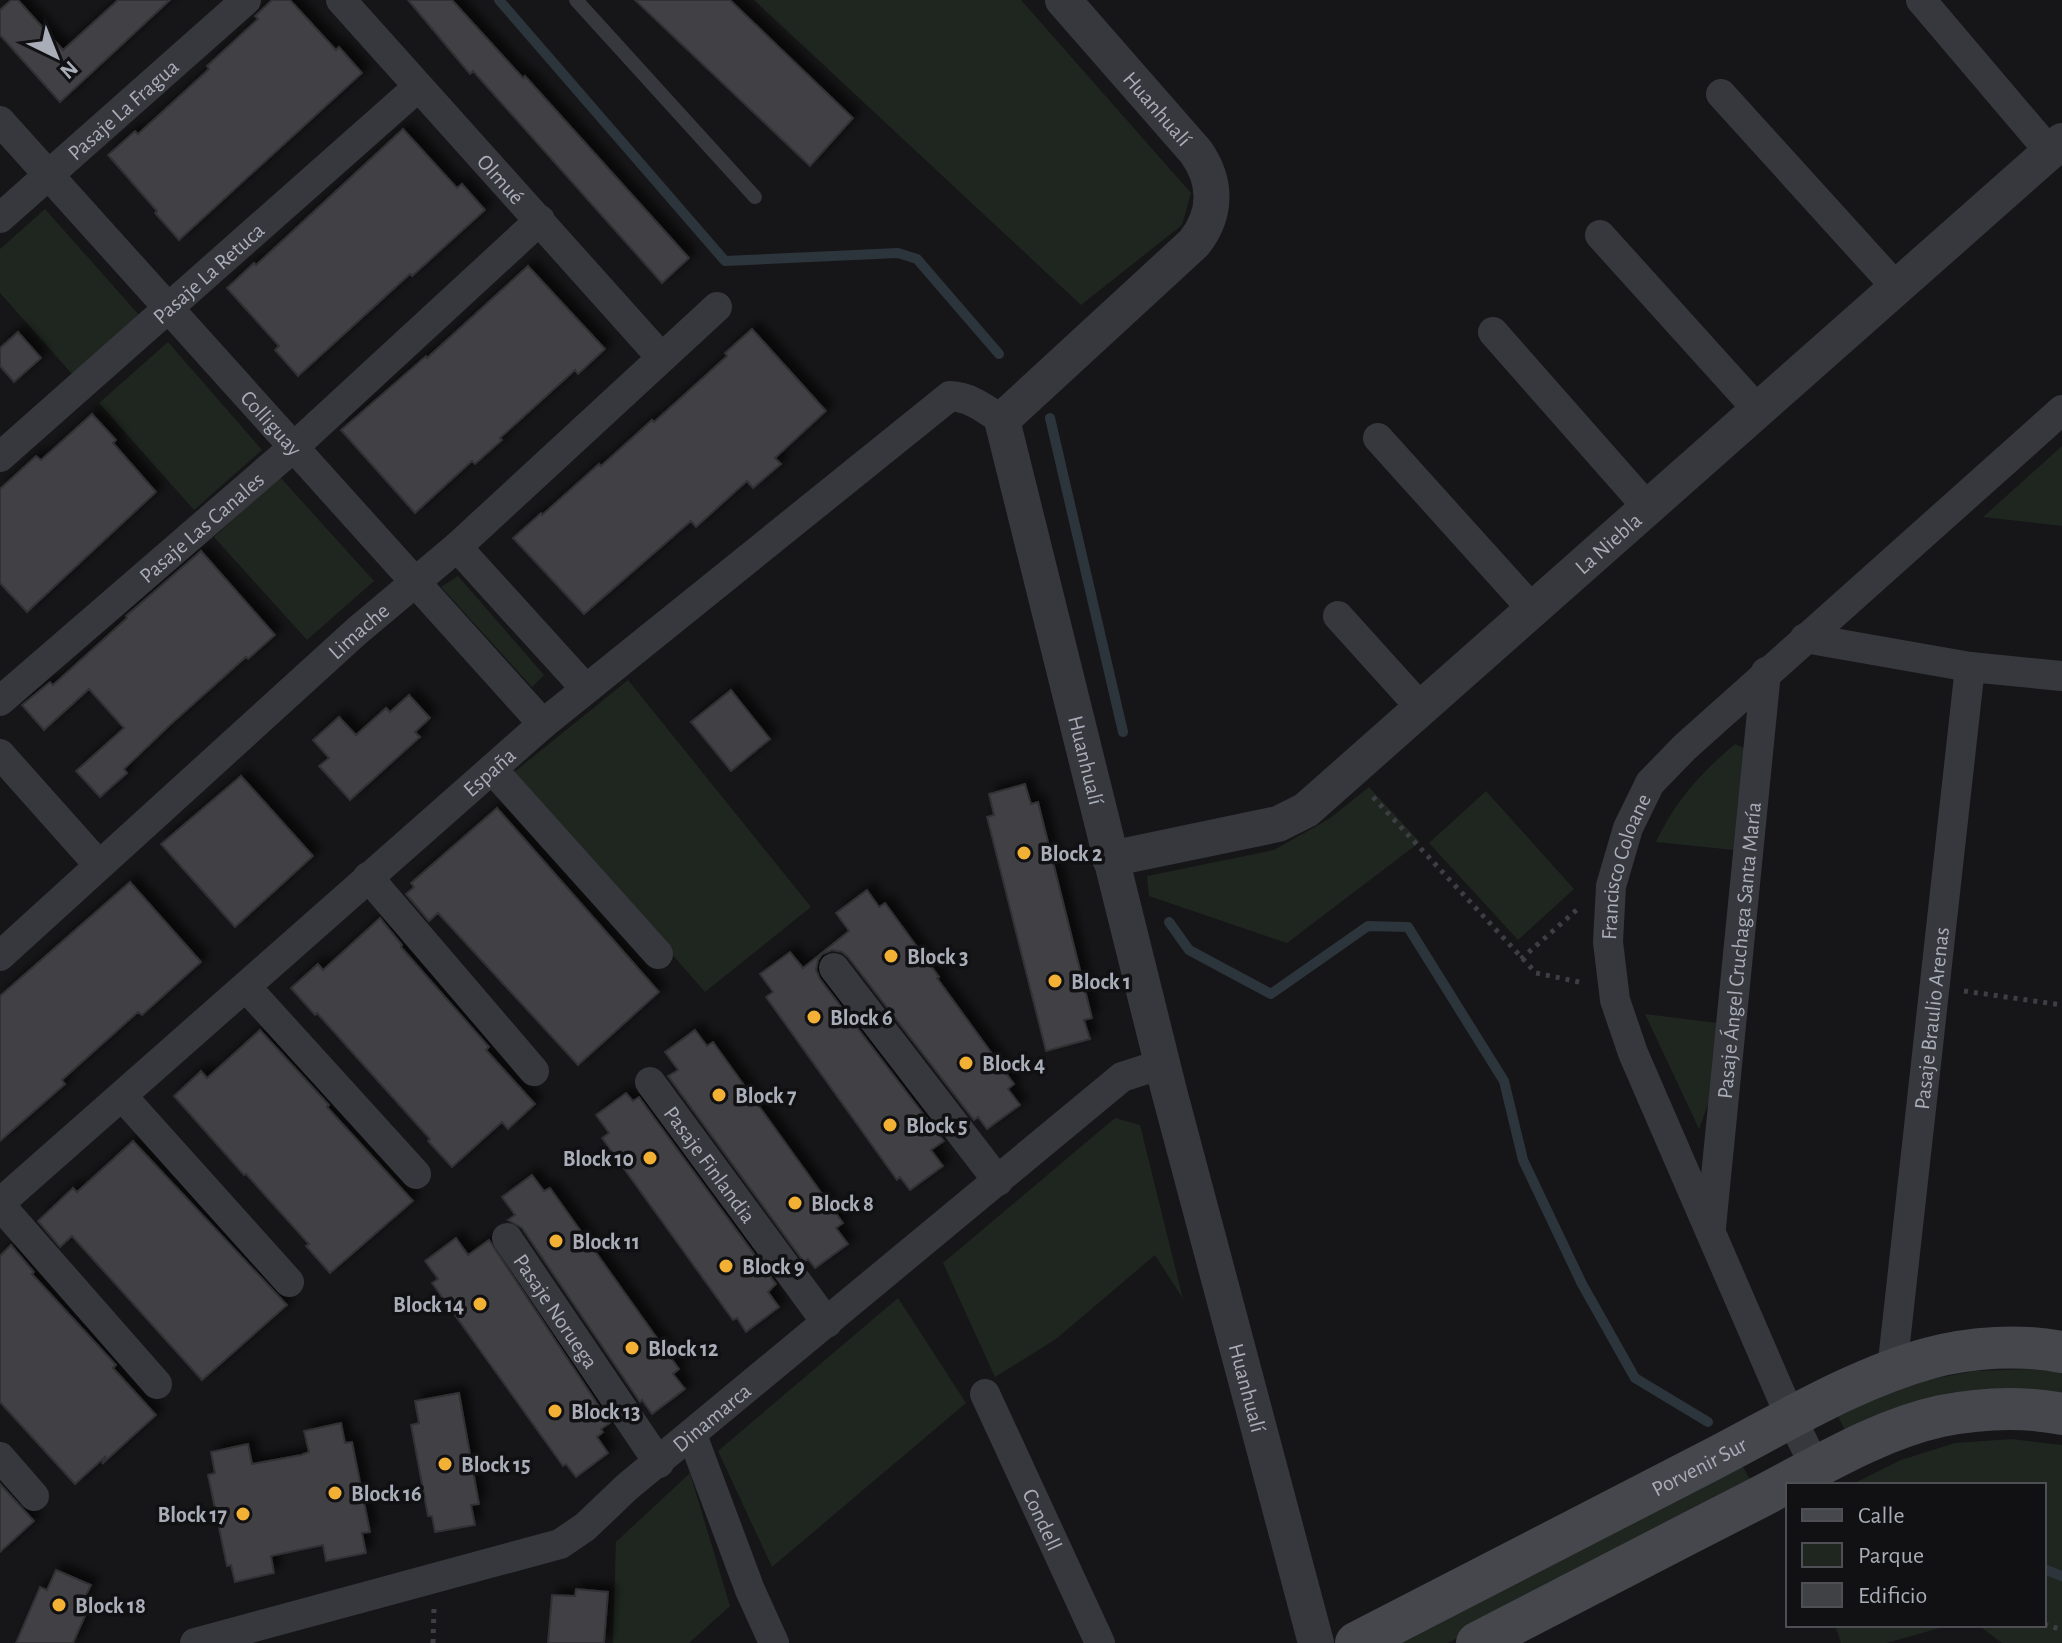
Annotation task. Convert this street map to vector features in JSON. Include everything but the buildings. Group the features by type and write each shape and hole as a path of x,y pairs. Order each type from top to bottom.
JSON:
{"main road":[{"name":"Porvenir Sur","path":"1356,1643 1791,1418 1892,1370 1932,1358 1972,1351 2014,1348 2062,1352"},
{"path":"1787,1483 1872,1441 1939,1417 2010,1409 2062,1414"},
{"path":"1477,1643 1786,1483"}],"street":[{"name":"Pasaje La Fragua","path":"0,218 246,0"},
{"name":"Olmué","path":"341,0 661,357"},
{"name":"Huanhualí","path":"1063,0 1196,152 1208,171 1213,202 1203,231 1194,243 1002,420 1162,1064 1316,1643"},
{"path":"1921,0 2056,147"},
{"name":"Pasaje La Retuca","path":"0,457 418,87"},
{"path":"1721,94 1897,288"},
{"name":"Colliguay","path":"0,121 543,724"},
{"name":"La Niebla","path":"1110,859 1278,824 1306,810 2056,147"},
{"name":"Pasaje Las Canales","path":"0,701 295,446 540,220"},
{"path":"1600,235 1758,410"},
{"name":"Limache","path":"0,956 98,864 457,547 717,307"},
{"path":"1493,332 1648,508"},
{"name":"España","path":"0,1204 543,724 950,396 960,396 978,404 1002,420"},
{"name":"Francisco Coloane","path":"1816,1468 1791,1418 1633,1053 1615,994 1608,942 1613,877 1628,828 1650,783 1766,672 2062,410"},
{"path":"1378,438 1533,610"},
{"path":"457,547 586,689"},
{"path":"1338,616 1422,709"},
{"path":"1805,638 1970,667 2062,676"},
{"name":"Pasaje Braulio Arenas","path":"1892,1370 1970,667"},
{"name":"Pasaje Ángel Cruchaga Santa María","path":"1710,1230 1766,672"},
{"path":"0,754 98,864"},
{"path":"492,769 658,954"},
{"path":"368,877 534,1071"},
{"path":"834,968 998,1181"},
{"path":"246,987 416,1174"},
{"name":"Dinamarca","path":"195,1643 560,1544 585,1527 627,1487 1122,1077 1162,1064"},
{"name":"Pasaje Finlandia","path":"650,1082 827,1323"},
{"path":"122,1096 289,1282"},
{"path":"0,1204 157,1384"},
{"name":"Pasaje Noruega","path":"507,1238 659,1463"},
{"name":"Condell","path":"985,1394 1100,1643"},
{"path":"692,1435 750,1590 774,1643"},
{"path":"0,1457 34,1496"}],"lane":[{"path":"576,0 755,197"}],"path":[{"path":"1350,772 1536,973 1561,977 1615,994"},
{"path":"1521,959 1613,877"},
{"path":"1935,987 2062,1005"}],"green space":[{"path":"754,0 1021,0 1191,193 1182,225 1081,305"},
{"path":"45,209 139,315 73,375 0,293 0,249"},
{"path":"168,342 262,450 194,510 99,403"},
{"path":"2062,446 2062,526 1983,517"},
{"path":"280,477 374,581 307,640 214,537"},
{"path":"458,576 544,675 532,687 441,587"},
{"path":"628,680 811,907 705,992 513,773"},
{"path":"1735,744 1748,750 1734,850 1656,842 1690,788"},
{"path":"1369,787 1420,842 1287,943 1149,896 1147,876 1274,850 1329,819"},
{"path":"1486,791 1574,889 1518,940 1429,843"},
{"path":"1645,1014 1718,1023 1711,1096 1699,1129"},
{"path":"1115,1118 1140,1125 1183,1299 1155,1255 1056,1339 995,1377 943,1263"},
{"path":"898,1298 966,1403 772,1567 718,1451"},
{"path":"2031,1369 2062,1372 2062,1399 1847,1435 1837,1414 1911,1383 1974,1371"},
{"path":"2012,1439 2062,1445 2062,1643 2002,1643 1981,1627 2046,1627 2046,1483 1855,1483 1901,1460 1955,1443"},
{"path":"1741,1464 1753,1484 1448,1643 1396,1643"},
{"path":"690,1473 730,1606 689,1643 613,1643 616,1542"},
{"path":"1836,1627 1943,1627 1887,1643 1841,1643"}],"waterway":[{"path":"499,0 725,261 898,253 917,259 999,354"},
{"path":"1050,418 1123,732"},
{"path":"1169,922 1189,950 1271,994 1368,926 1408,927 1504,1081 1523,1160 1582,1284 1635,1378 1708,1422"},
{"path":"2046,1570 2062,1576"}],"place":[{"name":"Block 2","path":"1024,853"},
{"name":"Block 3","path":"891,956"},
{"name":"Block 1","path":"1055,981"},
{"name":"Block 6","path":"814,1017"},
{"name":"Block 4","path":"966,1063"},
{"name":"Block 7","path":"719,1095"},
{"name":"Block 5","path":"890,1125"},
{"name":"Block 10","path":"650,1158"},
{"name":"Block 8","path":"795,1203"},
{"name":"Block 11","path":"556,1241"},
{"name":"Block 9","path":"726,1266"},
{"name":"Block 14","path":"480,1304"},
{"name":"Block 12","path":"632,1348"},
{"name":"Block 13","path":"555,1411"},
{"name":"Block 15","path":"445,1464"},
{"name":"Block 16","path":"335,1493"},
{"name":"Block 17","path":"243,1514"},
{"name":"Block 18","path":"59,1605"}]}
